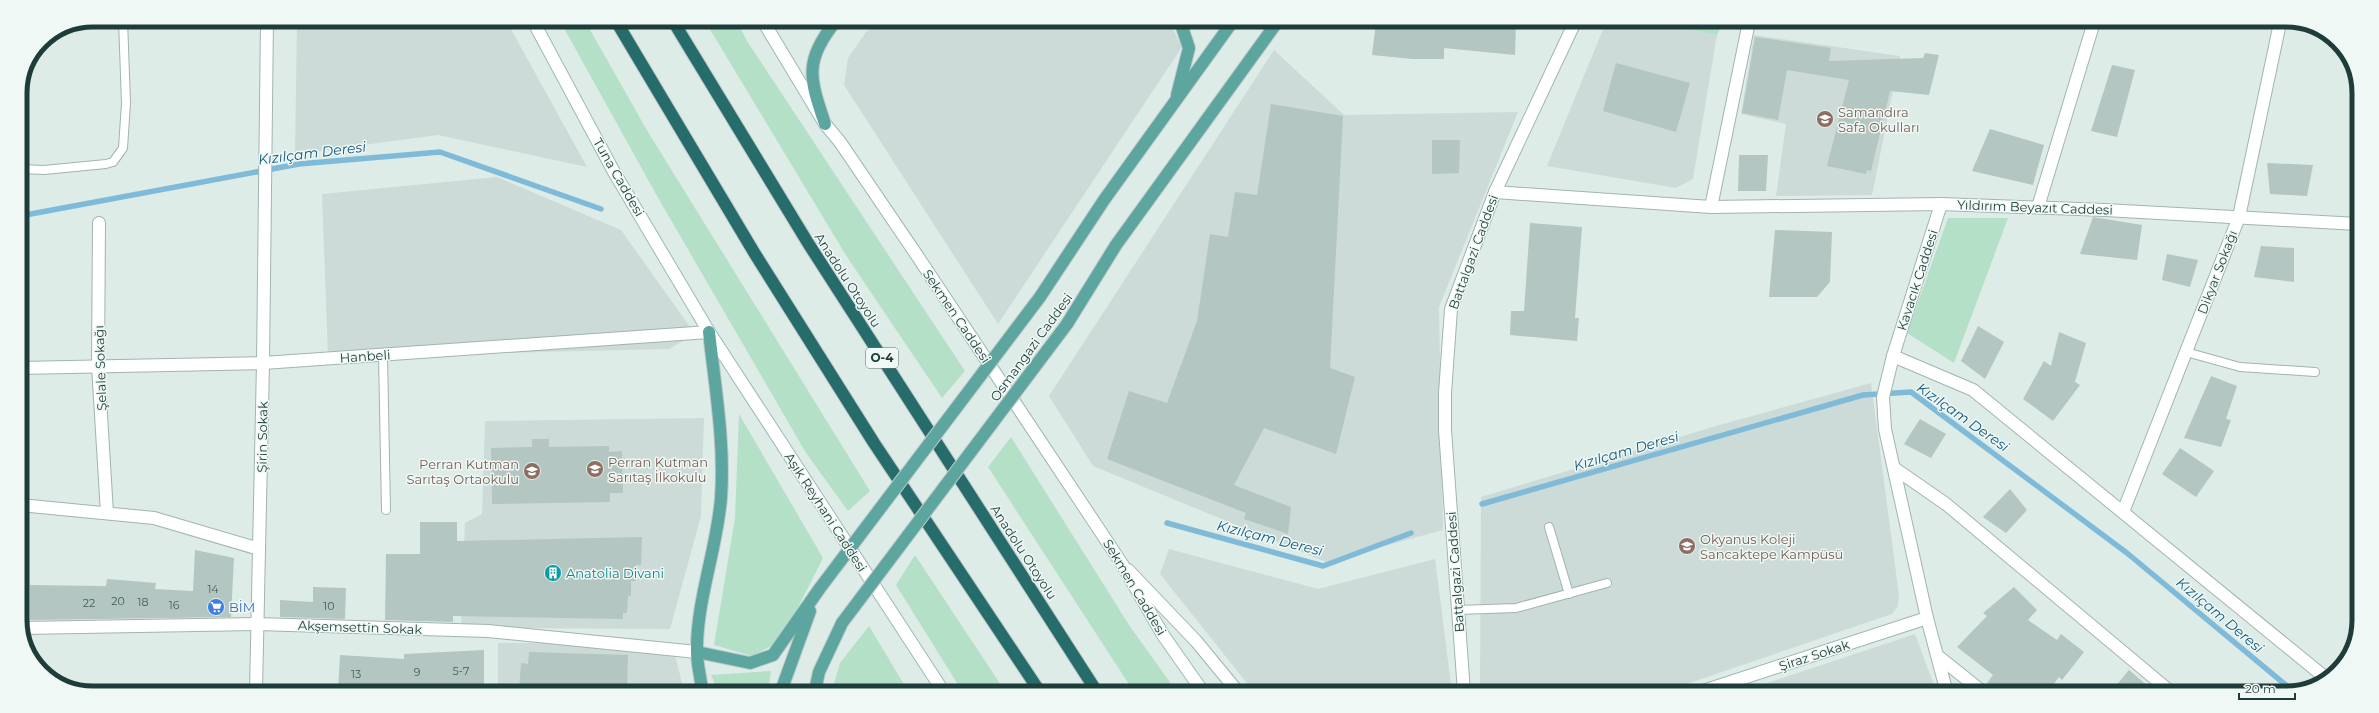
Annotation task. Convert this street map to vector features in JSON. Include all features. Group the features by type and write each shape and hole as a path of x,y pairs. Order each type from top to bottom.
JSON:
{"highway":[{"path":"620,27 768,275 874,443 1036,686"},
{"name":"Anadolu Otoyolu","path":"677,27 808,243 1093,686"}],"main road":[{"path":"825,124 813,86 812,68 816,51 824,35 831,27"},
{"path":"1175,102 1189,48 1182,27"},
{"name":"Osmangazi Caddesi","path":"783,686 801,633 820,588 1040,297 1104,200 1229,27"},
{"name":"Osmangazi Caddesi","path":"816,686 819,672 842,623 1067,324 1116,245 1274,27"},
{"path":"701,686 697,652 700,618 721,499 721,436 709,332"},
{"path":"697,652 750,663 773,655 820,588"}],"street":[{"name":"Şirin Sokak","path":"256,686 263,363 267,27"},
{"name":"Tuna Caddesi","path":"537,27 614,172 709,332"},
{"name":"Sekmen Caddesi","path":"767,27 825,124 840,142 916,254 1122,564 1163,635 1199,686"},
{"name":"Battalgazi Caddesi","path":"1464,686 1445,430 1445,393 1451,309 1494,192 1573,27"},
{"path":"1711,206 1748,27"},
{"path":"2038,207 2092,27"},
{"name":"Dikyar Sokağı","path":"2123,512 2239,217 2279,27"},
{"name":"Yıldırım Beyazıt Caddesi","path":"1494,192 1711,206 1941,204 2038,207 2352,224"},
{"name":"Kavacık Caddesi","path":"1941,204 1893,356 1883,398 1885,429 1927,618 1945,686"},
{"name":"Şelale Sokağı","path":"98,223 98,366 107,513"},
{"name":"Hanbeli","path":"27,368 263,363 709,332"},
{"name":"Aşık Reyhani Caddesi","path":"709,332 938,686"},
{"path":"1893,356 1973,390 2322,675"},
{"path":"1894,468 1946,504 2164,686"},
{"path":"27,505 154,518 259,549"},
{"path":"1122,564 1196,642 1233,686"},
{"name":"Şiraz Sokak","path":"1718,686 1927,618"},
{"name":"Akşemsettin Sokak","path":"27,628 257,624 488,631 697,652"},
{"path":"1939,658 1975,686"}],"lane":[{"path":"27,169 44,170 106,164 113,162 123,148 126,104 123,27"},
{"path":"2186,352 2240,368 2315,372"},
{"path":"383,355 386,510"},
{"path":"1549,527 1569,594"},
{"path":"1458,610 1516,608 1607,583"}],"shaded area":[{"path":"297,27 510,27 587,167 438,135 295,154"},
{"path":"874,27 1172,27 1182,47 998,324 844,85 848,58 866,32"},
{"path":"1604,27 1678,27 1717,35 1693,179 1676,188 1547,166"},
{"name":"Samandıra Safa Okulları","path":"1754,35 1900,56 1872,195 1776,196 1786,124 1741,114"},
{"path":"1274,50 1344,115 1518,112 1439,307 1443,530 1326,562 1093,466 1049,396"},
{"path":"497,177 621,230 695,334 669,349 328,357 322,194"},
{"name":"Okyanus Koleji Sancaktepe Kampüsü","path":"1871,383 1899,595 1898,606 1892,614 1681,686 1480,686 1481,497 1716,426"},
{"path":"704,418 701,516 670,629 489,628 461,625 465,523 482,514 485,421"},
{"path":"1169,549 1318,589 1435,559 1451,686 1249,686 1160,574"},
{"path":"1915,634 1934,686 1758,686"},
{"path":"498,643 672,643 683,686 498,686"}],"green space":[{"path":"563,27 588,27 648,132 870,491 848,511 806,453 657,196"},
{"path":"709,27 740,27 747,41 965,371 942,398 847,257"},
{"path":"1678,27 1721,27 1717,35"},
{"path":"1948,218 2008,218 1954,363 1907,333"},
{"path":"739,414 823,558 781,641 752,656 714,645 735,518"},
{"path":"1011,437 1129,625 1173,686 1130,686 988,467"},
{"path":"915,555 1001,686 959,686 896,585"},
{"path":"869,626 905,686 833,686 840,663"},
{"path":"771,671 769,686 716,686 711,675"}],"building":[{"path":"1375,27 1516,27 1515,55 1444,48 1444,59 1412,59 1372,55"},
{"path":"1755,37 1831,48 1829,61 1923,58 1925,53 1939,55 1929,95 1890,91 1871,171 1867,170 1866,174 1827,166 1849,80 1787,70 1778,120 1742,113"},
{"path":"1616,63 1690,83 1676,132 1603,111"},
{"path":"2112,65 2135,70 2117,137 2091,131"},
{"path":"1271,104 1343,116 1330,368 1355,377 1336,454 1264,428 1234,485 1291,507 1288,534 1244,519 1246,513 1107,459 1129,391 1167,403 1197,321 1210,234 1228,237 1235,192 1257,195"},
{"path":"1990,129 2044,145 2033,185 1972,171"},
{"path":"1432,140 1460,140 1459,173 1432,174"},
{"path":"1739,155 1768,155 1766,191 1738,191"},
{"path":"2267,163 2313,165 2307,196 2270,194"},
{"path":"2093,217 2142,225 2137,260 2080,254"},
{"path":"1530,223 1582,227 1575,318 1579,318 1577,341 1510,335 1511,311 1524,311"},
{"path":"1775,230 1832,232 1830,282 1817,297 1769,297"},
{"path":"2261,246 2294,248 2294,282 2254,277"},
{"path":"2167,254 2198,260 2190,287 2162,280"},
{"path":"1978,326 2004,342 1985,379 1961,361"},
{"path":"2059,332 2086,343 2075,382 2080,385 2053,421 2023,399 2044,361 2051,366"},
{"path":"2211,376 2237,386 2226,419 2231,420 2221,447 2184,438"},
{"path":"1920,419 1946,434 1931,458 1904,444"},
{"path":"532,439 549,439 549,447 609,446 609,452 622,451 623,493 610,493 610,502 492,504 491,448 532,447"},
{"path":"2180,448 2214,471 2196,497 2162,474"},
{"path":"2010,489 2027,510 2006,533 1983,517"},
{"name":"Anatolia Divani","path":"420,522 457,522 457,541 642,537 641,565 636,565 636,581 631,581 631,596 628,596 627,613 623,613 623,619 453,616 453,622 385,620 386,554 420,554"},
{"path":"195,550 234,558 231,617 30,620 30,585 106,586 107,579 156,583 155,589 193,591"},
{"path":"313,587 346,588 345,619 280,617 280,600 313,602"},
{"path":"2014,587 2037,610 2028,620 2057,640 2061,634 2084,652 2062,680 2059,677 2052,686 1992,686 1987,683 1993,675 1957,647 1987,616 1983,613"},
{"path":"484,650 484,686 338,686 340,655 404,659 404,654"},
{"path":"529,652 628,655 627,686 519,686 521,663 528,664"},
{"path":"2129,670 2148,686 2116,686"}],"waterway":[{"name":"Kızılçam Deresi","path":"27,215 299,164 440,152 601,209"},
{"name":"Kızılçam Deresi","path":"1482,504 1863,395 1911,392 2127,553 2287,686"},
{"name":"Kızılçam Deresi","path":"1167,523 1323,566 1411,533"}],"place":[{"name":"Samandıra Safa Okulları","path":"1825,119"},
{"name":"Perran Kutman Sarıtaş İlkokulu","path":"595,469"},
{"name":"Perran Kutman Sarıtaş Ortaokulu","path":"532,471"},
{"name":"Okyanus Koleji Sancaktepe Kampüsü","path":"1687,546"},
{"name":"Anatolia Divani","path":"553,573"},
{"name":"BİM","path":"216,607"}]}
